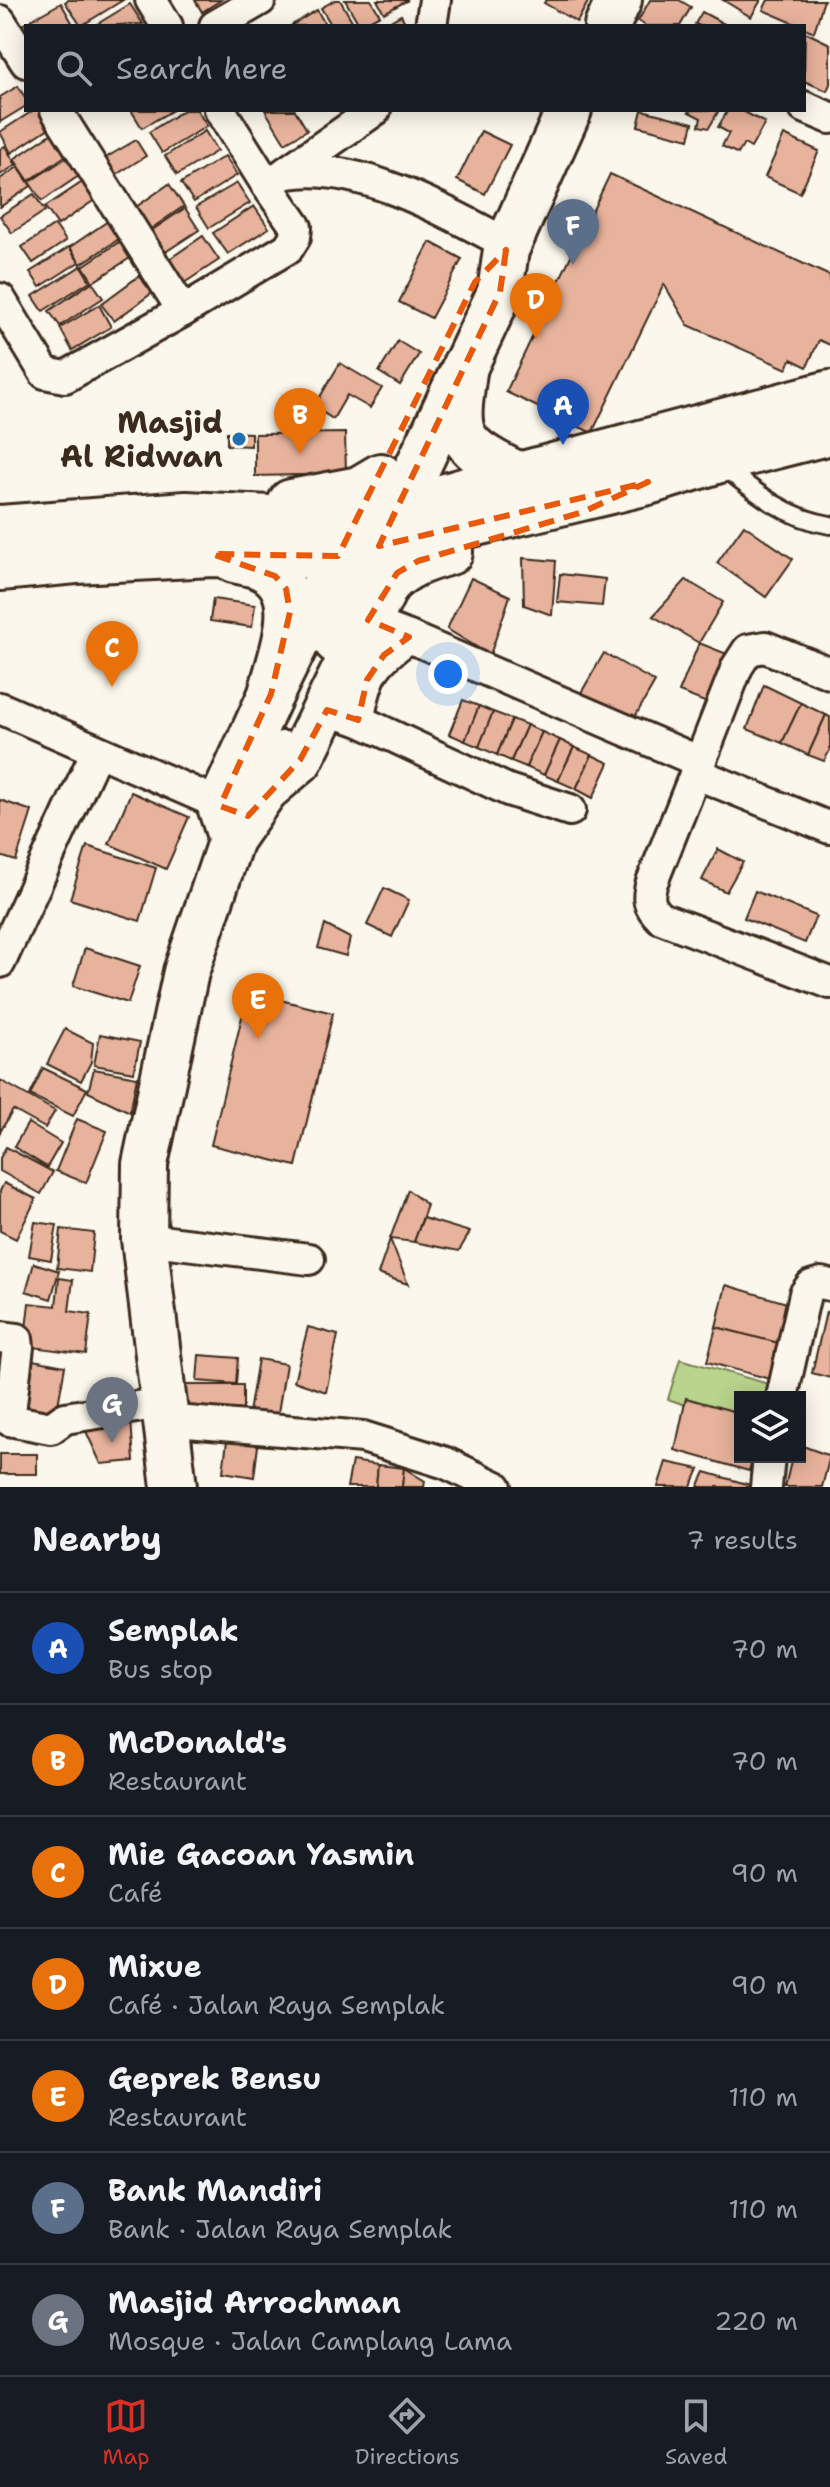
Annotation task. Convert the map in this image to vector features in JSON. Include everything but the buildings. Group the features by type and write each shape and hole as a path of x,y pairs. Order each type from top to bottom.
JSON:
{"main road":[{"path":"608,24 619,0"},
{"path":"271,694 465,365 500,292 507,247 568,112"},
{"path":"241,813 300,760 342,715 370,522 475,282 507,247"},
{"path":"465,365 458,414 460,431 473,449 519,475"},
{"path":"370,522 519,475 830,393"},
{"path":"241,813 358,617 397,573 418,561 583,512 648,482 830,432"},
{"path":"212,554 370,522 648,482"},
{"path":"0,568 81,541 186,514 312,499 359,489 370,522"},
{"path":"0,528 81,541 212,554 259,566 275,576 286,589 290,612 271,694 241,813 186,972 145,1164 144,1239 174,1487"}],"street":[{"path":"151,0 166,24"},
{"path":"218,24 260,0"},
{"path":"431,24 435,0"},
{"path":"0,21 24,59"},
{"path":"806,108 830,117"},
{"path":"57,112 183,311"},
{"path":"0,299 45,373 65,377 288,248 295,237 296,227 276,179 222,112"},
{"path":"276,179 372,112"},
{"path":"276,179 330,172 404,192 507,247"},
{"path":"358,617 409,637 830,828"},
{"path":"409,637 384,655 342,715 508,790 570,810"},
{"path":"830,673 765,647 748,650 737,667 652,882 648,901 651,909 661,918 830,983"},
{"path":"0,708 241,813"},
{"path":"0,962 97,751"},
{"path":"144,1239 309,1259"},
{"path":"783,1391 805,1294 811,1286 821,1283 830,1285"},
{"path":"0,1337 17,1339 9,1420 51,1428 65,1418 163,1412 363,1437 446,1463 496,1487"},
{"path":"766,1487 768,1463"}],"lane":[{"path":"716,461 768,502 811,522 830,525"}],"highlighted area":[{"path":"506,250 500,292 379,546 648,482 583,512 418,561 397,573 368,620 409,637 384,655 367,680 358,720 327,710 300,760 248,816 220,806 271,694 290,612 286,589 275,576 212,554 338,556 475,282"}],"green space":[{"path":"680,1359 793,1391 734,1391 734,1422 668,1399"}],"place":[{"name":"Bank Mandiri","path":"573,265"},
{"name":"Mixue","path":"536,339"},
{"name":"Masjid Al Ridwan","path":"239,439"},
{"name":"Semplak","path":"563,445"},
{"name":"McDonald's","path":"300,454"},
{"name":"Mie Gacoan Yasmin","path":"112,687"},
{"name":"Geprek Bensu","path":"258,1039"},
{"name":"Masjid Arrochman","path":"112,1443"}]}
